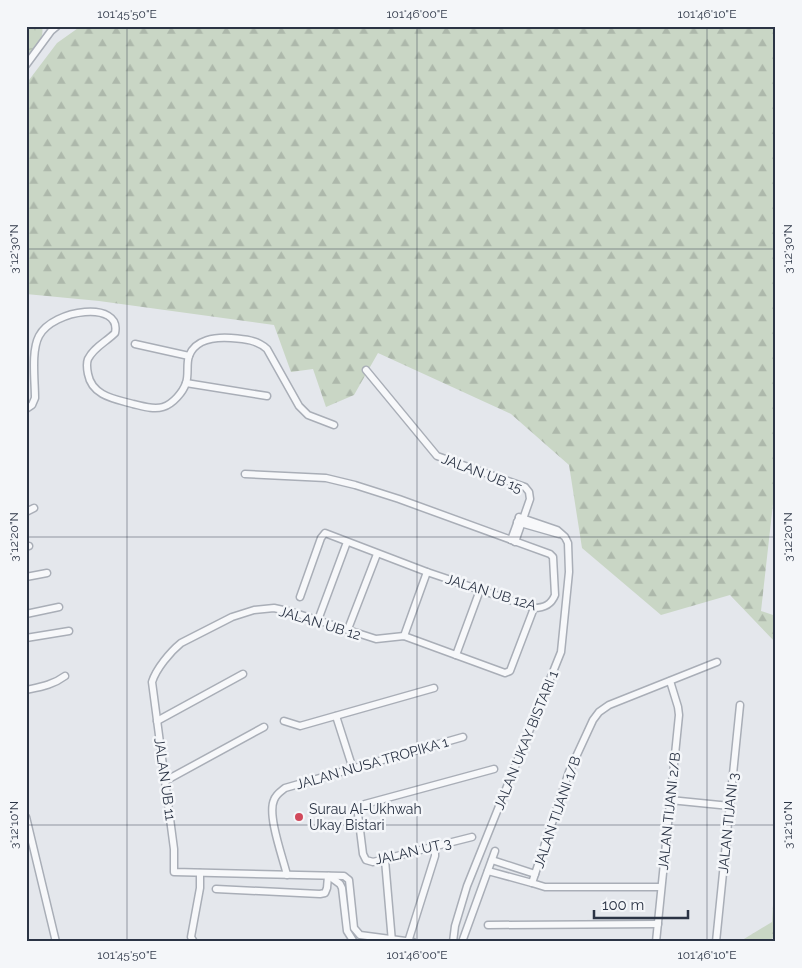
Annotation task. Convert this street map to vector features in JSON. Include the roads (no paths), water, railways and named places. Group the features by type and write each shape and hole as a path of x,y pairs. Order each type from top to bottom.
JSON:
{"street":[{"path":"26,65 49,28 57,26"},
{"path":"26,409 32,405 35,398 36,345 46,326 73,313 91,312 110,317 116,327 115,333 97,346 87,362 89,379 94,388 106,397 146,407 163,407 175,400 186,383 189,356 195,348 206,340 218,337 250,340 261,344 267,349 299,406 308,415 334,426"},
{"path":"135,344 189,356"},
{"name":"JALAN UB 15","path":"366,370 437,456 525,487 530,499 513,541"},
{"path":"186,383 267,396"},
{"name":"JALAN UB 12A","path":"245,474 326,478 355,485 399,499 550,554 553,557 555,595 553,600 545,606 534,608 427,572 325,533 300,597"},
{"path":"26,512 34,508"},
{"name":"JALAN UKAY BISTARI 1","path":"453,942 455,926 467,886 561,652 569,572 568,543 557,530 521,520"},
{"path":"318,620 347,542"},
{"path":"348,629 377,554"},
{"path":"404,636 427,572"},
{"path":"26,577 47,573"},
{"path":"456,655 480,590"},
{"path":"26,614 59,607"},
{"name":"JALAN UB 12","path":"152,682 154,676 176,648 232,617 254,610 274,608 376,639 404,636 508,673 534,608"},
{"path":"26,638 69,631"},
{"name":"JALAN TIJANI 1/B","path":"662,886 545,887 532,883 569,772 593,720 599,712 609,706 717,662"},
{"path":"157,721 243,674"},
{"path":"26,690 49,685 65,676"},
{"name":"JALAN TIJANI 2/B","path":"656,942 679,715 670,681"},
{"name":"JALAN UB 11","path":"152,682 174,849 174,872 200,872"},
{"path":"284,721 300,726 434,688"},
{"name":"JALAN TIJANI 3","path":"716,942 740,705"},
{"path":"336,716 353,769"},
{"path":"165,781 264,727"},
{"name":"JALAN NUSA TROPIKA 1","path":"287,874 272,813 272,801 278,793 285,788 462,737"},
{"name":"JALAN UT 3","path":"472,837 435,848 373,862 366,860 363,854 358,814 365,804 494,769"},
{"path":"670,800 730,806"},
{"path":"26,817 56,942"},
{"path":"408,942 435,856 435,848"},
{"path":"461,942 495,851"},
{"path":"26,855 35,853"},
{"path":"385,860 392,940"},
{"path":"492,860 535,874"},
{"path":"511,878 514,867"},
{"path":"488,871 532,883"},
{"path":"194,942 191,938 200,888 200,872 344,876 349,880 354,928 360,935 413,942"},
{"path":"216,890 320,894 325,893 328,876"},
{"path":"328,876 340,884 346,931 354,942"},
{"path":"488,926 658,924"}],"place":[{"name":"Surau Al-Ukhwah Ukay Bistari","path":"299,817"}]}
